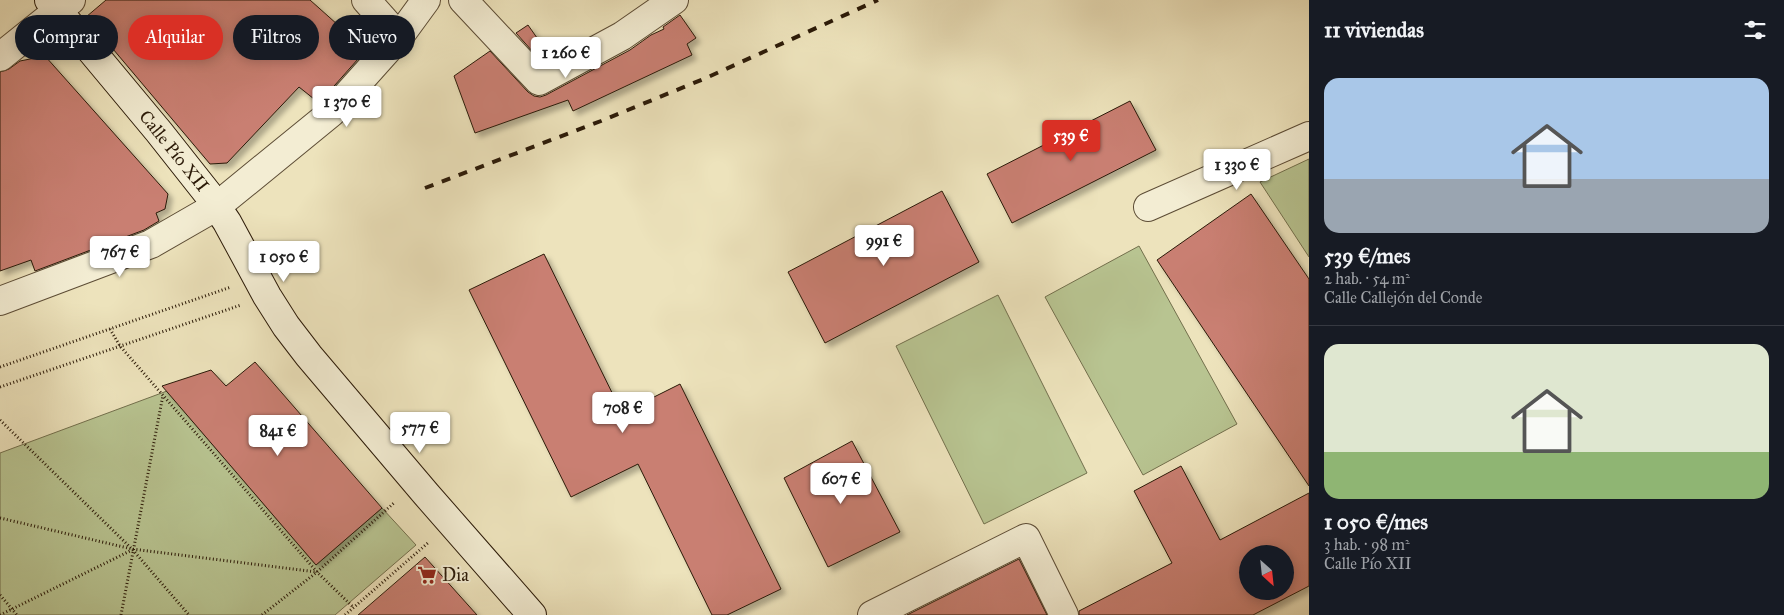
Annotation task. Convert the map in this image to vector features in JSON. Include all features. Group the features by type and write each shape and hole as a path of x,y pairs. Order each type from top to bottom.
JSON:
{"street":[{"path":"366,0 380,15"},
{"path":"415,15 426,0"},
{"path":"464,0 538,80 622,36 674,0"},
{"path":"0,57 60,4"},
{"name":"Calle Pío XII","path":"60,4 217,206 268,297 315,363 532,615"},
{"path":"0,302 151,244 217,206 331,114 378,60"},
{"path":"1148,207 1309,136"},
{"path":"872,615 1026,538 1064,615"}],"path":[{"path":"0,366 110,329 268,297"},
{"path":"0,387 268,297"},
{"path":"110,329 120,346 317,572 354,607"},
{"path":"121,615 132,549 163,394"},
{"path":"0,420 132,549 189,615"},
{"path":"262,615 317,572 398,500"},
{"path":"0,518 132,549 317,572"},
{"path":"345,615 433,538"},
{"path":"0,615 132,549"},
{"path":"0,595 17,615"}],"green space":[{"path":"1309,159 1309,257 1260,182"},
{"path":"1139,246 1237,424 1143,475 1045,297"},
{"path":"998,295 1087,473 984,524 896,346"},
{"path":"167,391 316,565 382,508 416,545 335,615 0,615 0,453"}],"building":[{"path":"106,0 310,0 329,17 329,60 357,60 319,103 299,87 227,163 210,164 118,55 118,15 88,15"},
{"path":"680,15 696,38 687,44 692,55 573,111 568,100 475,133 454,76 490,51 528,92 540,97 630,50 651,35 664,29 663,27"},
{"path":"528,25 542,45 558,38 564,50 542,62 516,33"},
{"path":"49,60 168,194 165,209 156,213 159,221 144,230 35,271 31,260 0,271 0,72 9,69 20,61"},
{"path":"1130,101 1156,150 1012,223 987,174"},
{"path":"942,191 979,262 825,343 788,272"},
{"path":"1251,194 1309,279 1309,486 1157,260"},
{"path":"544,254 622,413 680,384 781,589 727,615 712,615 638,464 571,497 469,290"},
{"path":"255,362 382,508 316,565 162,386 211,370 226,386"},
{"path":"852,441 900,532 828,567 784,478"},
{"path":"1181,466 1220,540 1309,493 1309,586 1294,594 1294,545 1239,545 1239,600 1282,600 1253,615 1079,615 1079,611 1172,563 1134,491"},
{"path":"425,557 477,615 358,615"},
{"path":"1019,559 1047,615 907,615"}],"railway":[{"path":"425,188 601,121 706,78 878,0"}],"place":[{"name":"Dia","path":"427,575"}]}
